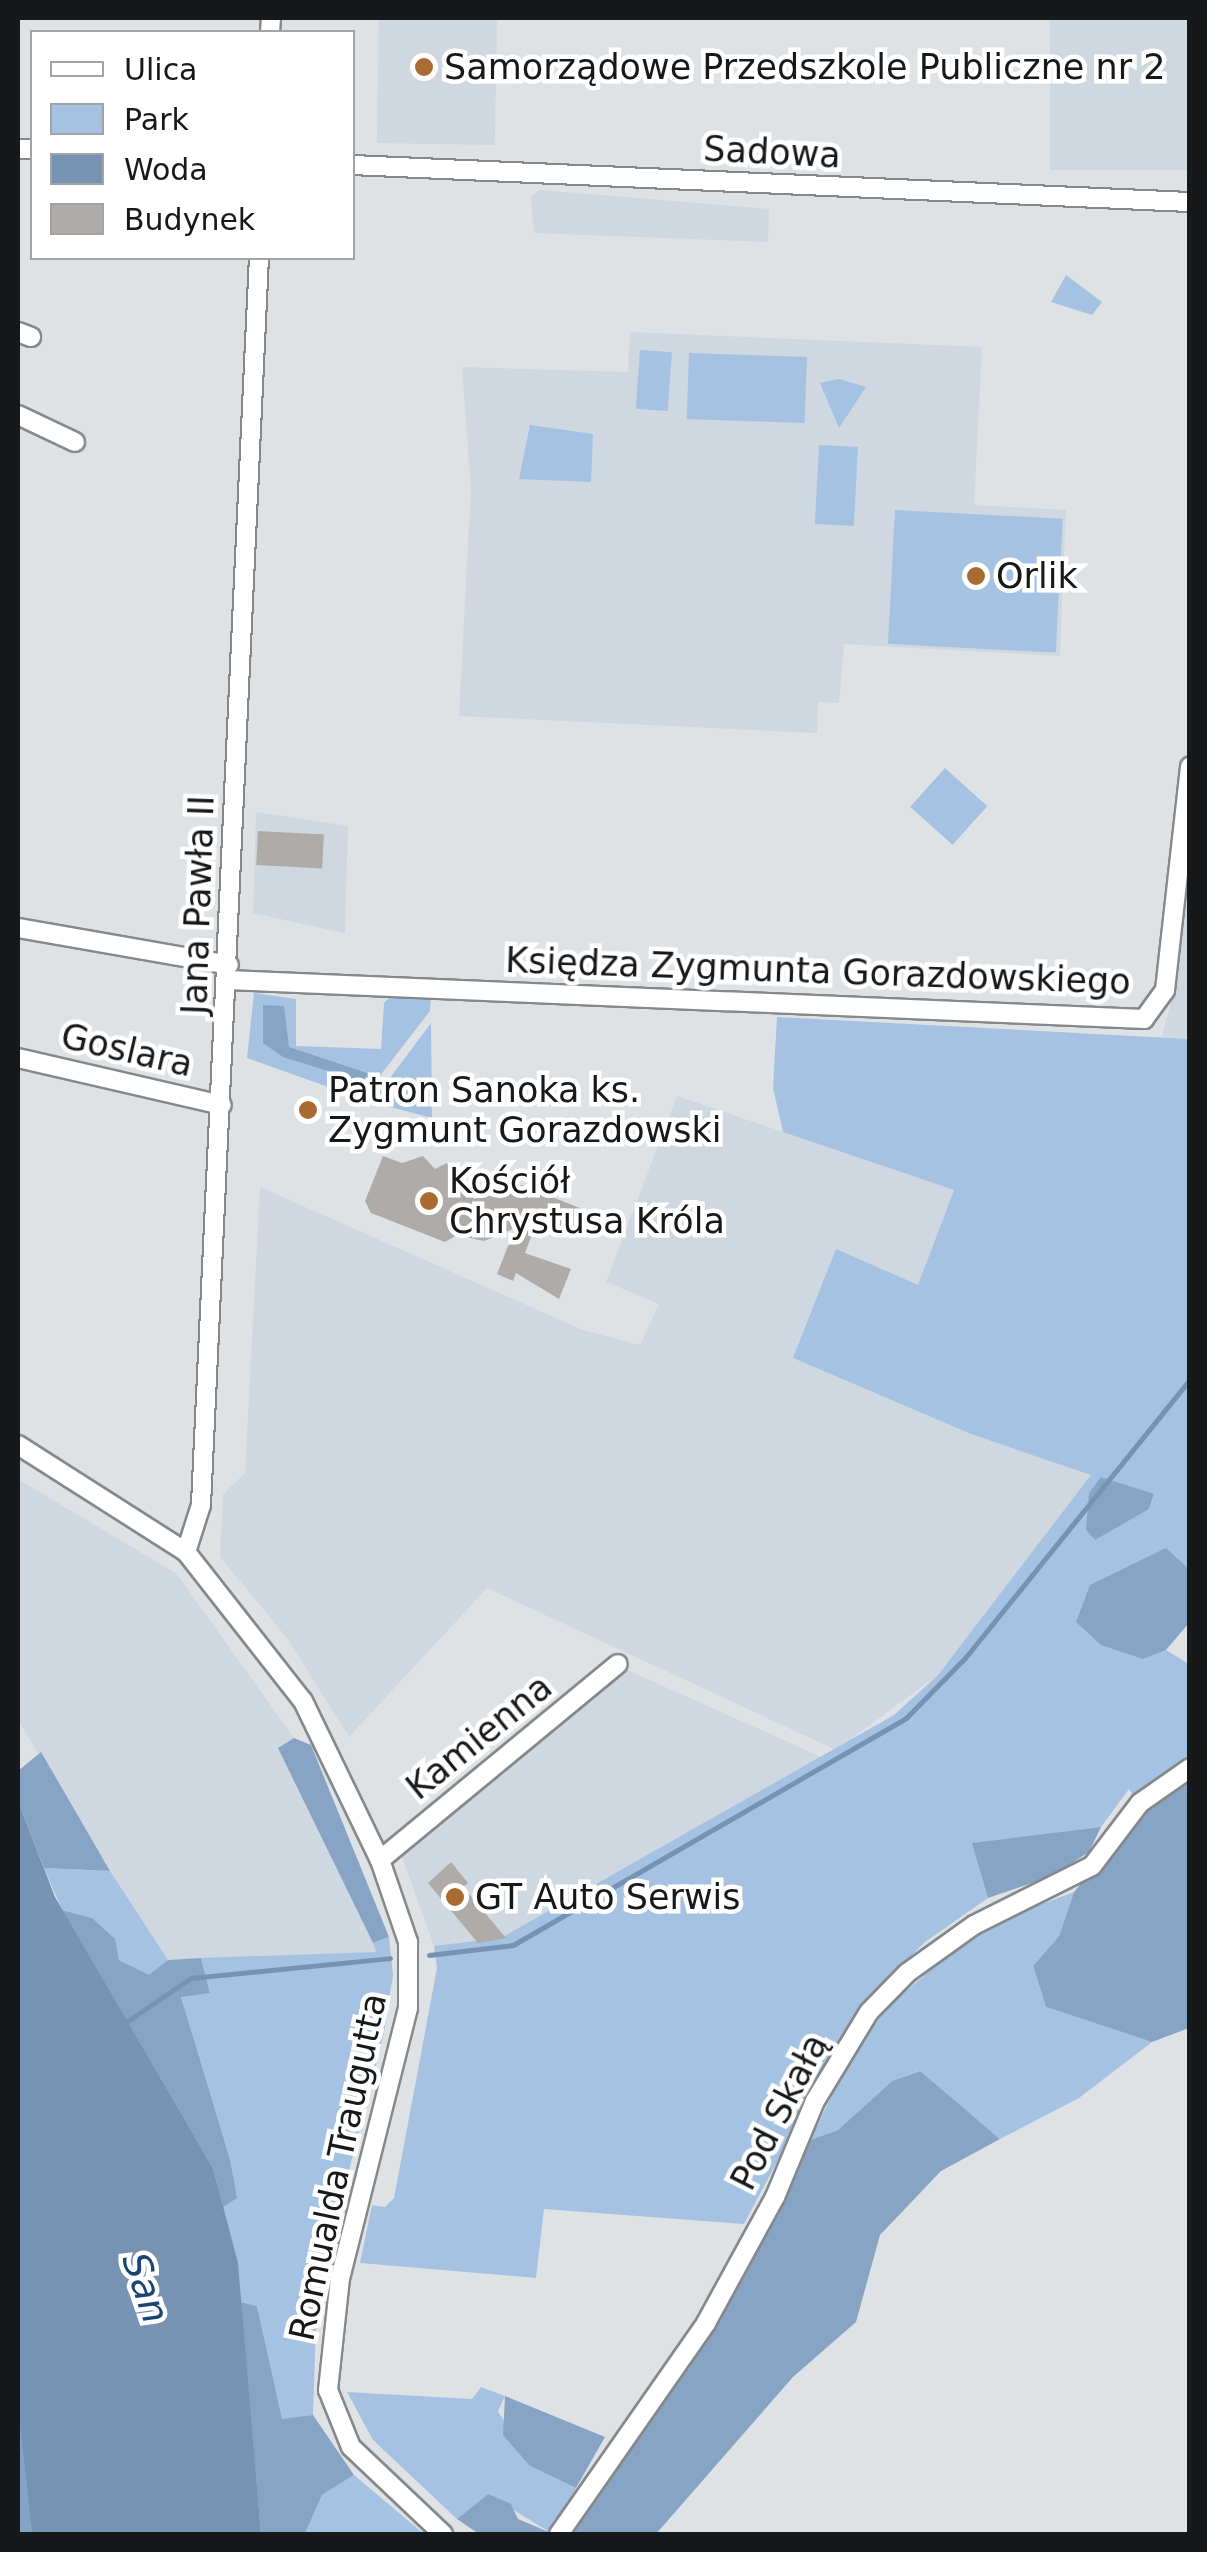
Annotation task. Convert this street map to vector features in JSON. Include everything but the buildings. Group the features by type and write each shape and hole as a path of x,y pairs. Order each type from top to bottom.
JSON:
{"street":[{"name":"Sadowa","path":"355,166 1190,202"},
{"name":"Jana Pawła II","path":"186,1552 201,1505 259,260"},
{"path":"18,415 76,442"},
{"name":"Księdza Zygmunta Gorazdowskiego","path":"228,973 1144,1018 1165,990 1190,766"},
{"path":"18,928 228,973"},
{"name":"Goslara","path":"18,1058 222,1105"},
{"name":"Romualda Traugutta","path":"18,1445 186,1552 303,1701 380,1860 408,1942 408,2008 340,2278 328,2390 351,2446 443,2534"},
{"name":"Kamienna","path":"380,1860 618,1664"},
{"name":"Pod Skałą","path":"558,2534 706,2322 775,2197 815,2101 870,2012 906,1972 974,1925 1092,1866 1140,1803 1190,1768"}],"shaded area":[{"path":"379,18 497,20 495,145 377,143"},
{"path":"1050,18 1189,18 1189,170 1050,170"},
{"path":"540,190 769,209 768,242 534,233 531,196"},
{"path":"630,332 982,347 974,505 1066,510 1060,656 844,644 839,703 818,702 817,733 459,716 471,489 462,367 628,372"},
{"path":"256,812 348,826 345,933 253,913"},
{"path":"1189,844 1189,1039 1162,1037 1171,1002"},
{"path":"263,1005 284,1006 289,1047 370,1074 369,1084 283,1057 263,1043"},
{"path":"677,1096 954,1190 918,1286 793,1358 971,1434 1091,1474 1087,1484 938,1675 836,1750 487,1588 349,1737 287,1638 220,1557 223,1494 245,1473 260,1187 583,1330 640,1345 659,1304 606,1282"},
{"path":"1101,1477 1154,1494 1149,1509 1095,1540 1086,1530 1089,1493"},
{"path":"18,1479 177,1574 294,1738 279,1747 377,1952 168,1960 142,1927 18,1720"},
{"path":"1166,1548 1189,1569 1189,1623 1166,1650 1143,1659 1101,1645 1076,1622 1090,1585"},
{"path":"625,1669 826,1759 501,1939 434,1946 401,1854"},
{"path":"294,1738 311,1745 389,1937 373,1943 278,1748"},
{"path":"41,1752 110,1871 44,1868 18,1801 18,1771"},
{"path":"1189,1781 1189,2028 1152,2042 1046,2007 1033,1966 1059,1936 1074,1892 1134,1820"},
{"path":"1101,1827 1089,1852 1052,1876 988,1898 972,1843"},
{"path":"62,1910 92,1918 115,1939 119,1960 149,1975 168,1960 201,1958 210,1993 181,1997 230,2160 237,2198 223,2207 213,2168"},
{"path":"920,2071 1000,2139 941,2171 880,2235 856,2322 793,2377 656,2534 571,2534 608,2467 743,2271 810,2140 838,2130 892,2081"},
{"path":"240,2302 257,2306 282,2419 313,2415 354,2475 322,2495 305,2534 261,2534"},
{"path":"505,2396 605,2437 576,2488 530,2466 503,2435"},
{"path":"18,2404 29,2461 32,2534 18,2534"},
{"path":"488,2494 511,2504 518,2519 551,2533 479,2534 457,2519"}],"green space":[{"path":"1066,275 1102,302 1092,315 1051,302"},
{"path":"640,350 672,352 668,411 636,409"},
{"path":"689,353 807,357 805,423 687,419"},
{"path":"839,379 866,387 839,428 820,383"},
{"path":"530,425 593,434 591,482 519,479"},
{"path":"819,445 858,447 854,526 815,524"},
{"name":"Orlik","path":"895,510 1063,519 1056,653 888,644"},
{"path":"945,768 987,806 953,845 910,807"},
{"path":"254,993 296,999 296,1046 381,1049 384,1003 392,995 431,996 430,1011 362,1099 247,1058"},
{"path":"777,1017 1189,1039 1189,1569 1166,1549 1142,1659 1166,1650 1189,1664 1189,1762 1135,1798 1129,1789 1101,1827 973,1843 988,1898 925,1942 857,2011 744,2224 544,2209 536,2278 360,2263 372,2205 385,2207 394,2198 437,1968 434,1946 501,1938 894,1715 938,1675 1091,1475 971,1434 793,1358 836,1249 918,1285 954,1190 783,1132 773,1088","holes":["1101,1477 1154,1495 1149,1509 1122,1519"]},
{"path":"431,1023 432,1118 372,1102"},
{"path":"44,1868 110,1871 168,1960 150,1976 119,1960 92,1918 62,1910"},
{"path":"1074,1892 1059,1936 1033,1966 1046,2007 1152,2042 1079,2098 1000,2139 919,2071 892,2081 838,2130 810,2140 855,2048 894,2001 983,1926"},
{"path":"389,1937 393,1975 384,2033 317,2296 313,2415 282,2420 257,2306 240,2302 223,2207 237,2197 181,1996 210,1993 201,1958 376,1952 373,1943"},
{"path":"481,2387 505,2396 498,2411 530,2466 576,2488 551,2533 488,2494 457,2519 373,2440 347,2392 472,2399"},
{"path":"354,2475 424,2534 305,2534 322,2495"}],"water":[{"name":"San","path":"18,1801 55,1897 213,2168 238,2263 261,2534 32,2534 18,2404"}],"waterway":[{"path":"429,1955 513,1945 906,1718 965,1658 1190,1379"},
{"path":"123,2024 191,1978 390,1958"}],"place":[{"name":"Samorządowe Przedszkole Publiczne nr 2","path":"424,67"},
{"name":"Orlik","path":"976,576"},
{"name":"Patron Sanoka ks. Zygmunt Gorazdowski","path":"308,1110"},
{"name":"Kościół Chrystusa Króla","path":"429,1201"},
{"name":"GT Auto Serwis","path":"455,1897"}]}
